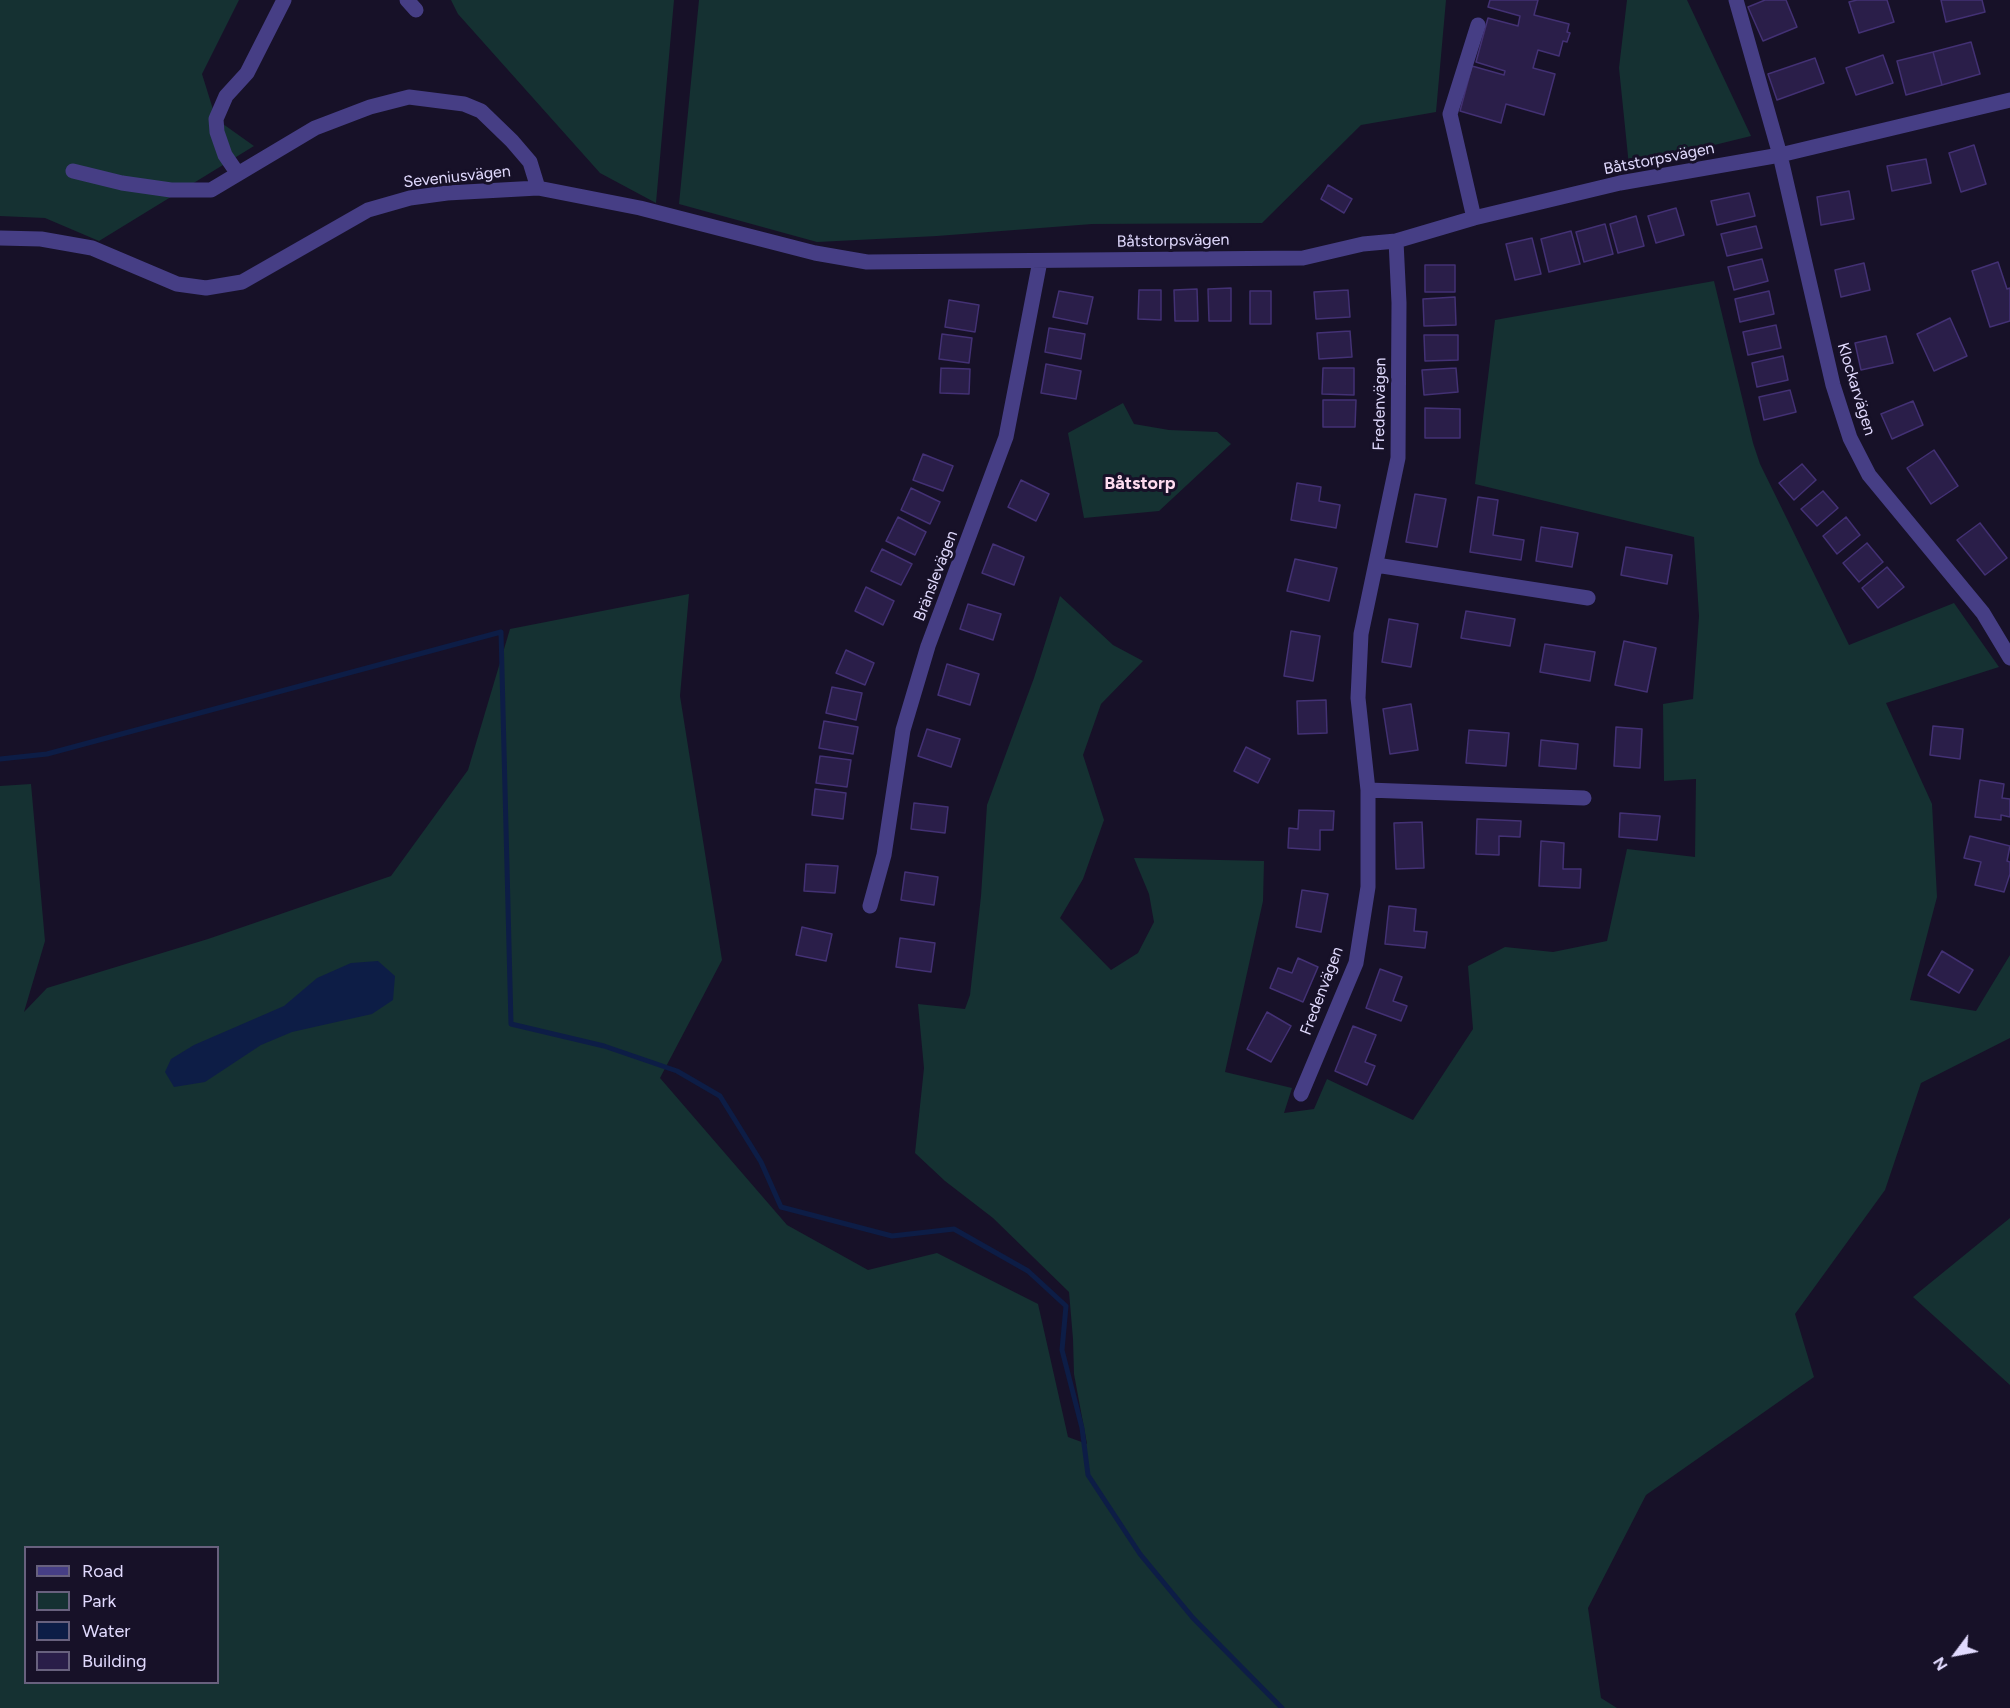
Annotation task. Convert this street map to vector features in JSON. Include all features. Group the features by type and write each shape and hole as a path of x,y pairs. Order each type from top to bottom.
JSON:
{"street":[{"path":"238,174 225,155 217,132 216,119 226,96 247,74 284,0"},
{"path":"1736,0 1780,154"},
{"path":"1474,218 1450,114 1478,25"},
{"path":"73,171 122,183 171,190 211,190 315,128 370,107 409,97 464,104 481,111 530,162 538,188"},
{"name":"Båtstorpsvägen","path":"867,262 1304,258 1363,244 1396,242 1474,218 1620,183 1780,154 2010,100"},
{"name":"Klockarvägen","path":"1780,154 1833,385 1850,438 1869,475 1983,613 2010,658"},
{"name":"Seveniusvägen","path":"0,238 41,239 92,248 177,284 206,288 242,282 368,210 410,198 447,193 538,188 640,208 815,252 867,262"},
{"name":"Fredenvägen","path":"1301,1094 1356,963 1368,887 1368,790 1359,687 1361,633 1398,458 1400,303 1396,242"},
{"name":"Bränslevägen","path":"870,906 884,855 903,730 928,646 1006,437 1040,261"},
{"path":"1376,565 1588,598"},
{"path":"1368,790 1584,798"}],"green space":[{"path":"0,0 239,0 202,74 216,119 254,146 99,241 45,218 0,216"},
{"path":"451,0 674,0 656,203 600,173 458,14"},
{"path":"699,0 1446,0 1436,112 1361,125 1262,223 1092,224 937,236 817,242 679,204"},
{"path":"1627,0 1687,0 1751,136 1629,166 1619,68"},
{"path":"1714,281 1760,464 1849,645 1954,603 1999,667 1886,703 1932,804 1937,897 1910,1000 1976,1011 2010,955 2010,1038 1921,1083 1885,1190 1795,1314 1814,1377 1646,1495 1588,1608 1601,1698 1617,1708 0,1708 0,786 31,784 45,941 24,1012 47,988 208,939 391,876 468,770 510,629 689,594 680,696 722,960 660,1078 787,1225 868,1270 937,1253 1038,1304 1068,1437 1087,1444 1074,1374 1069,1292 993,1218 945,1181 915,1153 924,1068 918,1004 965,1009 970,995 981,896 987,805 1034,678 1060,596 1113,645 1143,661 1101,704 1083,755 1104,820 1083,879 1060,918 1111,970 1138,953 1154,922 1149,894 1134,858 1264,861 1263,901 1225,1072 1292,1088 1284,1113 1314,1109 1327,1079 1413,1120 1473,1029 1468,966 1505,947 1553,952 1607,941 1627,849 1695,857 1696,779 1664,781 1663,704 1693,699 1699,616 1694,537 1475,484 1495,320"},
{"path":"1123,403 1134,424 1169,430 1217,432 1231,444 1159,511 1084,518 1068,433"},
{"path":"2010,1218 2010,1385 1913,1297"}],"water":[{"path":"378,961 395,976 393,1000 372,1014 292,1032 261,1045 205,1082 174,1087 165,1072 171,1059 194,1045 284,1006 317,978 351,963"}],"building":[{"path":"1490,0 1538,0 1534,15 1569,24 1567,32 1570,33 1567,42 1563,41 1559,56 1538,50 1533,68 1555,74 1544,115 1506,104 1501,123 1460,111 1472,66 1504,75 1505,71 1476,62 1488,18 1518,26 1520,16 1488,7"},
{"path":"1765,0 1786,0 1797,27 1763,41 1748,7"},
{"path":"1887,0 1894,22 1859,33 1849,2"},
{"path":"1941,0 1982,0 1985,12 1946,22"},
{"path":"1971,42 1980,74 1942,85 1933,52"},
{"path":"1933,52 1942,85 1906,95 1897,61"},
{"path":"1883,55 1893,83 1856,95 1846,68"},
{"path":"1815,58 1824,83 1777,100 1768,74"},
{"path":"1974,145 1986,184 1961,192 1949,153"},
{"path":"1926,159 1931,183 1892,191 1887,166"},
{"path":"1328,185 1352,199 1344,213 1321,199"},
{"path":"1849,191 1854,219 1821,225 1817,197"},
{"path":"1749,193 1755,216 1717,225 1711,201"},
{"path":"1676,208 1684,235 1656,243 1648,216"},
{"path":"1636,216 1644,246 1618,253 1610,224"},
{"path":"1605,224 1613,254 1584,262 1576,232"},
{"path":"1756,226 1762,248 1727,256 1721,234"},
{"path":"1571,231 1580,264 1549,272 1541,239"},
{"path":"1532,238 1541,274 1515,280 1506,244"},
{"path":"1762,259 1768,281 1734,290 1728,267"},
{"path":"1998,262 2007,289 2010,288 2010,321 1990,327 1972,271"},
{"path":"1864,263 1870,290 1841,297 1835,270"},
{"path":"1425,265 1455,265 1455,292 1425,292"},
{"path":"1231,288 1231,321 1209,321 1208,289"},
{"path":"1197,289 1198,321 1175,321 1174,290"},
{"path":"1139,290 1161,290 1161,320 1138,319"},
{"path":"1348,290 1350,317 1316,319 1314,292"},
{"path":"1059,291 1093,297 1087,324 1053,317"},
{"path":"1250,291 1271,291 1271,324 1250,324"},
{"path":"1769,291 1774,314 1740,322 1735,299"},
{"path":"1455,297 1456,325 1424,326 1423,299"},
{"path":"949,300 979,305 975,332 945,327"},
{"path":"1950,318 1967,356 1934,371 1917,334"},
{"path":"1776,325 1781,348 1748,355 1743,332"},
{"path":"1049,328 1085,334 1081,359 1045,352"},
{"path":"1350,331 1352,357 1319,359 1317,333"},
{"path":"942,334 972,338 969,363 939,359"},
{"path":"1424,335 1458,335 1458,360 1425,361"},
{"path":"1886,336 1893,363 1861,370 1855,343"},
{"path":"1783,356 1788,380 1757,387 1752,363"},
{"path":"1046,364 1081,371 1076,399 1041,393"},
{"path":"941,368 970,369 969,394 940,393"},
{"path":"1323,368 1354,368 1354,395 1322,394"},
{"path":"1456,368 1458,392 1424,395 1422,370"},
{"path":"1790,390 1796,412 1764,420 1759,397"},
{"path":"1323,400 1356,400 1355,427 1323,427"},
{"path":"1913,401 1923,425 1892,439 1881,414"},
{"path":"1425,408 1460,409 1460,438 1425,438"},
{"path":"1934,450 1958,486 1931,504 1907,468"},
{"path":"923,454 953,466 943,491 913,480"},
{"path":"1802,464 1816,480 1794,500 1779,483"},
{"path":"1021,480 1049,494 1036,521 1008,507"},
{"path":"1297,483 1321,487 1319,501 1340,505 1336,528 1291,520"},
{"path":"911,488 940,502 930,524 901,510"},
{"path":"1823,491 1838,508 1817,526 1801,509"},
{"path":"1415,494 1446,499 1437,547 1406,542"},
{"path":"1478,497 1498,500 1493,535 1524,540 1521,560 1470,552"},
{"path":"898,517 926,532 915,555 886,541"},
{"path":"1846,517 1860,535 1837,554 1823,536"},
{"path":"1980,523 2007,558 1985,575 1957,540"},
{"path":"1541,527 1578,533 1572,567 1536,561"},
{"path":"1867,543 1883,562 1859,582 1843,563"},
{"path":"993,544 1024,557 1014,585 982,573"},
{"path":"1626,547 1672,555 1667,584 1621,575"},
{"path":"882,549 912,564 901,585 871,571"},
{"path":"1295,559 1337,568 1329,601 1287,591"},
{"path":"1887,567 1904,587 1878,608 1862,588"},
{"path":"866,587 894,601 883,625 855,611"},
{"path":"968,604 1001,614 993,640 960,629"},
{"path":"1466,611 1515,619 1510,646 1461,638"},
{"path":"1389,619 1418,624 1411,667 1382,662"},
{"path":"1291,631 1320,636 1313,681 1284,676"},
{"path":"1624,641 1656,648 1647,692 1615,685"},
{"path":"1545,644 1595,652 1590,681 1540,672"},
{"path":"846,650 874,663 865,685 836,673"},
{"path":"947,664 979,674 970,705 938,695"},
{"path":"832,687 862,693 856,720 826,713"},
{"path":"1326,700 1327,733 1298,734 1297,701"},
{"path":"1411,704 1418,750 1390,754 1383,709"},
{"path":"824,721 858,727 853,754 819,748"},
{"path":"1933,726 1963,729 1960,759 1930,755"},
{"path":"1616,727 1642,729 1640,768 1614,766"},
{"path":"927,729 960,739 951,767 918,756"},
{"path":"1469,730 1509,733 1506,766 1466,763"},
{"path":"1541,740 1578,744 1576,769 1539,766"},
{"path":"1246,747 1270,759 1258,783 1234,771"},
{"path":"820,756 851,760 847,787 816,783"},
{"path":"1980,780 2004,784 2002,798 2010,799 2010,817 2001,815 2001,820 1975,817"},
{"path":"815,789 846,793 843,819 812,815"},
{"path":"914,803 948,807 945,833 911,829"},
{"path":"1299,810 1334,811 1333,830 1320,830 1320,850 1288,848 1289,828 1298,829"},
{"path":"1620,813 1660,816 1657,840 1619,837"},
{"path":"1477,819 1521,821 1520,837 1499,836 1499,855 1476,854"},
{"path":"1422,822 1424,868 1396,869 1394,823"},
{"path":"1970,836 2010,846 2007,861 2010,862 2010,874 2004,892 1975,885 1981,862 1964,858"},
{"path":"1541,841 1564,843 1563,869 1581,869 1580,888 1539,886"},
{"path":"806,864 838,866 835,893 804,891"},
{"path":"905,872 938,877 934,905 901,900"},
{"path":"1302,890 1328,894 1321,932 1296,927"},
{"path":"1389,906 1416,909 1414,931 1427,932 1425,948 1385,944"},
{"path":"802,927 832,934 826,961 796,955"},
{"path":"900,938 935,943 931,972 896,967"},
{"path":"1942,951 1973,970 1959,993 1928,975"},
{"path":"1298,958 1318,967 1303,1002 1270,988 1278,968 1292,973"},
{"path":"1380,969 1402,977 1393,1001 1407,1006 1401,1021 1366,1008"},
{"path":"1267,1012 1291,1026 1271,1062 1247,1049"},
{"path":"1353,1026 1376,1035 1365,1062 1375,1066 1367,1085 1335,1071"}],"waterway":[{"path":"0,759 47,754 501,632 511,1024 604,1046 677,1071 720,1096 761,1162 781,1207 892,1236 954,1229 1028,1271 1066,1306 1062,1350 1082,1428 1088,1475 1140,1554 1193,1618 1282,1708"}],"district":[{"name":"Båtstorp","path":"1140,484"}]}
